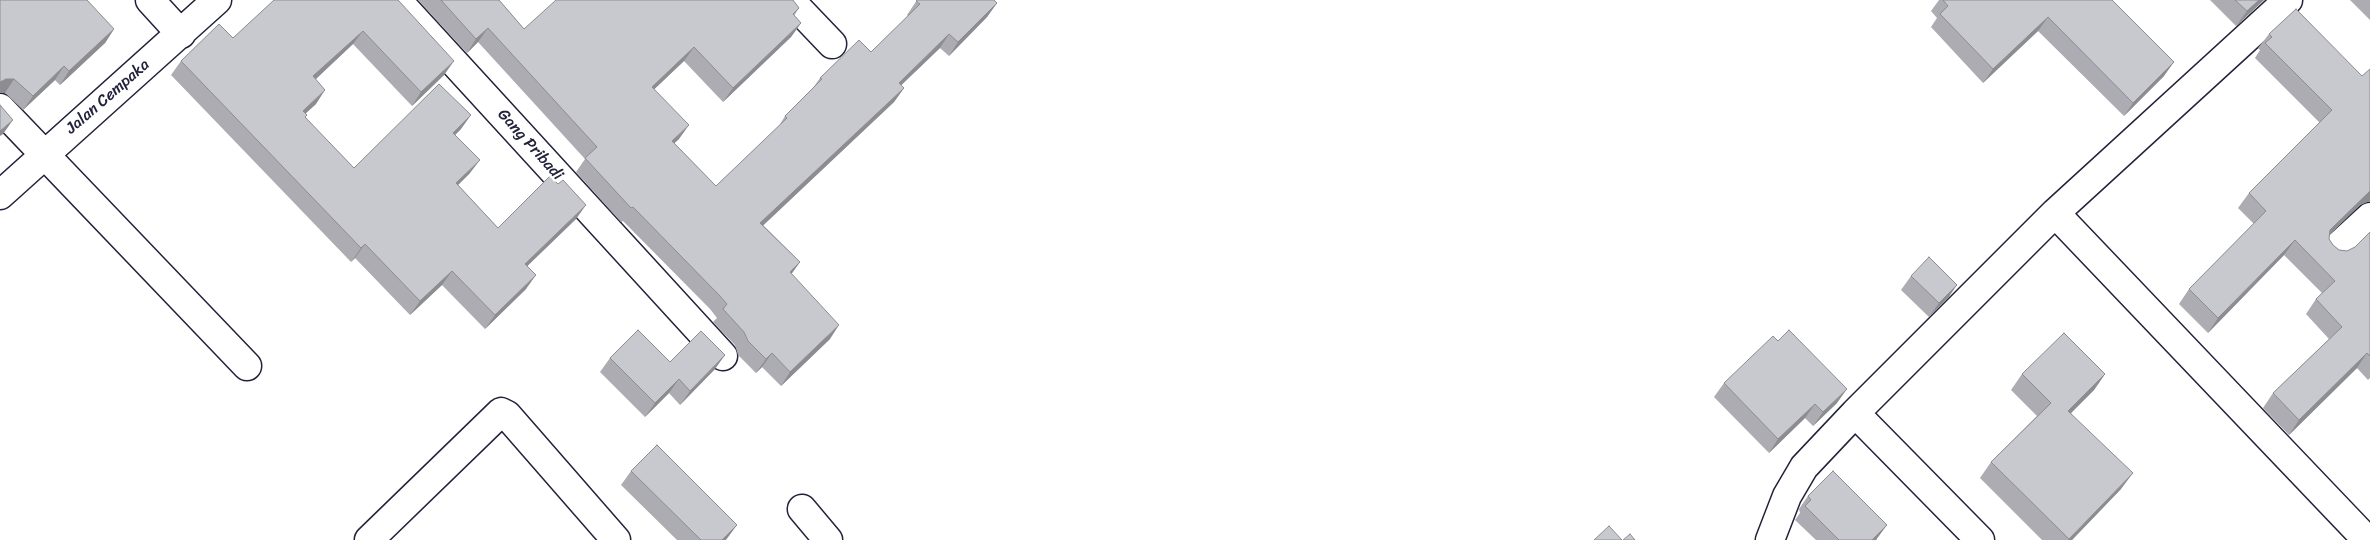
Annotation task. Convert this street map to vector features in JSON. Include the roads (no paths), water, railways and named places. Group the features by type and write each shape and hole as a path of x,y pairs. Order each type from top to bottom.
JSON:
{"street":[{"path":"150,0 181,34"},
{"name":"Jalan Cempaka","path":"0,195 217,0"},
{"name":"Gang Pribadi","path":"397,0 723,356"},
{"path":"790,0 832,44"},
{"path":"1770,540 1787,496 1804,467 1855,413 2055,213 2288,0"},
{"path":"0,108 45,153 246,366"},
{"path":"2055,213 2368,540"},
{"path":"2334,250 2370,217"},
{"path":"383,535 500,412 506,415 616,540"},
{"path":"1855,413 1980,540"},
{"path":"802,510 828,540"}]}
